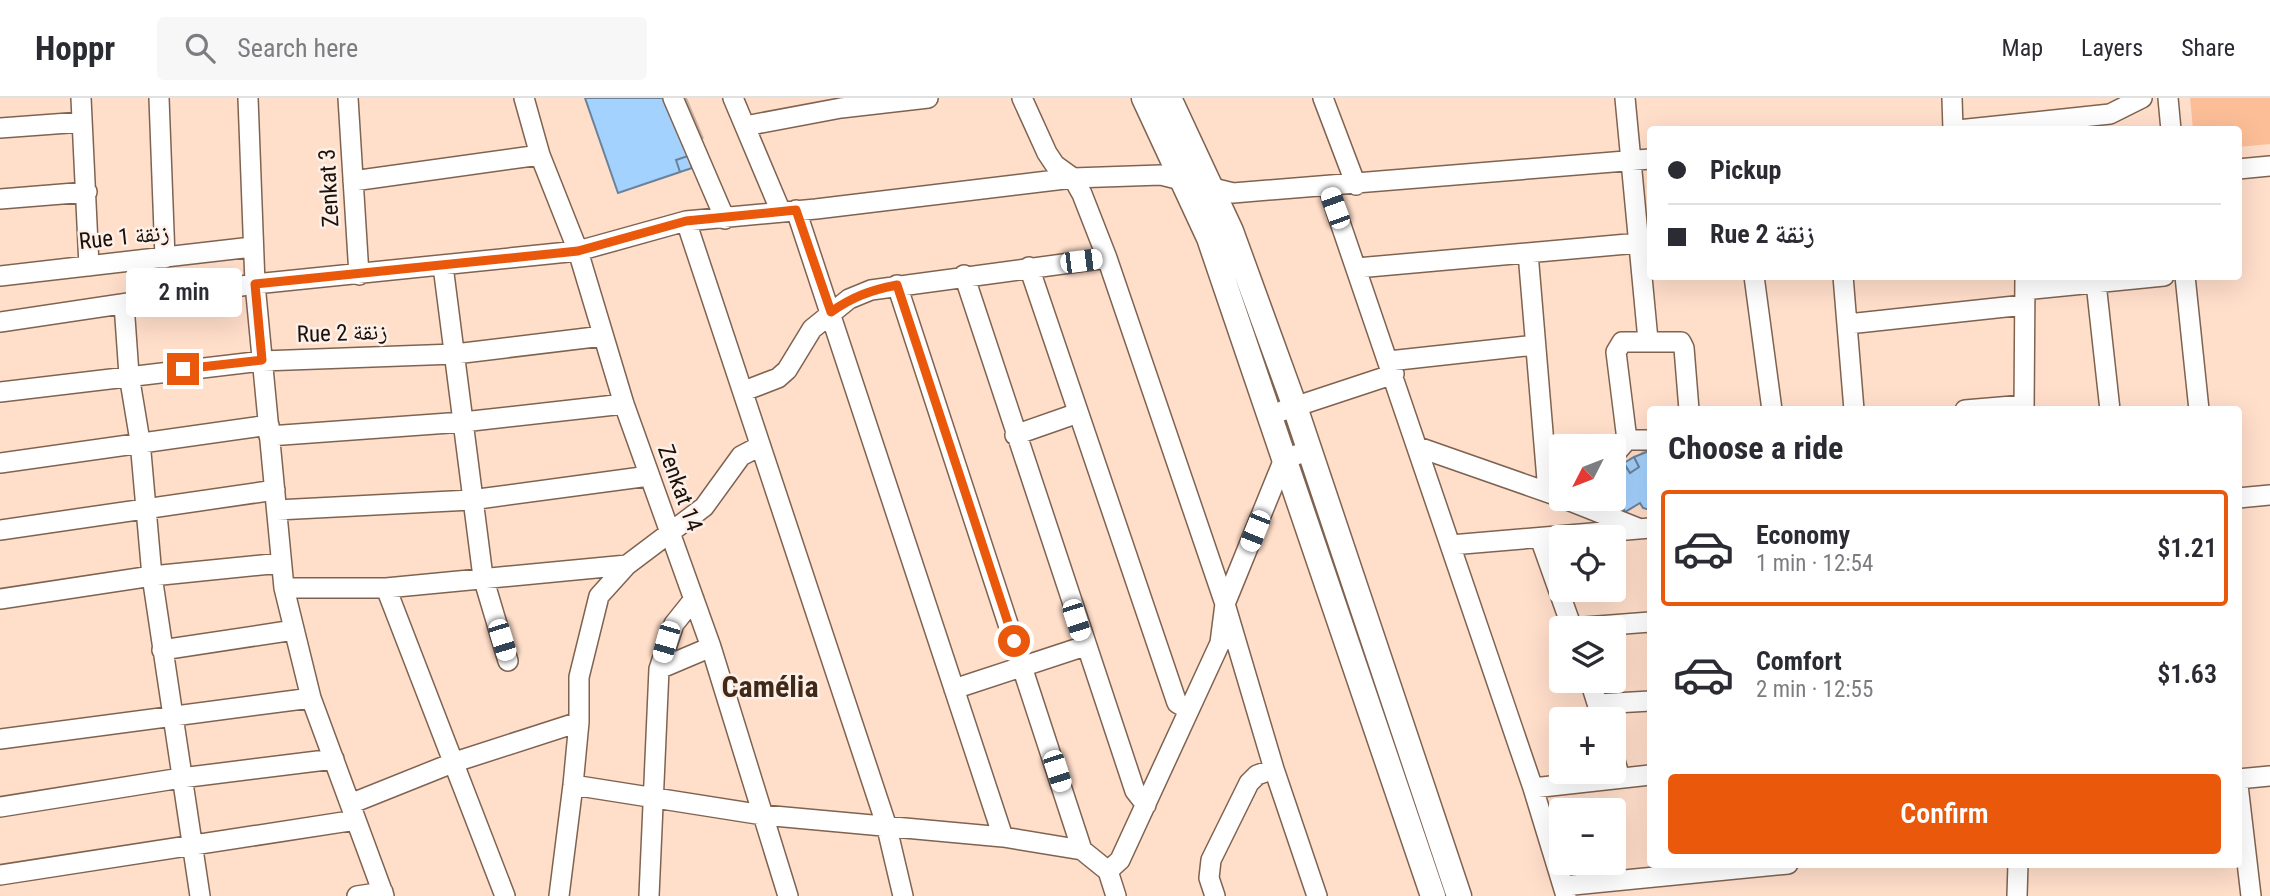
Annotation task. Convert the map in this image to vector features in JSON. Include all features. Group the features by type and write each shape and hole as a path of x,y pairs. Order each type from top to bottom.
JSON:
{"street":[{"path":"81,98 89,266"},
{"path":"159,98 165,258"},
{"path":"248,98 252,247 284,588 311,698 384,894 357,896"},
{"name":"Zenkat 3","path":"348,98 359,275"},
{"name":"Zenkat 14","path":"524,98 540,155 578,251 624,404 711,647 788,896"},
{"path":"673,98 725,219"},
{"path":"733,98 789,211 831,312 1003,836"},
{"path":"745,126 838,103 928,98"},
{"path":"1022,98 1047,153 1055,165 1073,178 1082,194 1107,258 1225,604 1274,769 1317,896"},
{"path":"1144,98 1209,238 1433,896"},
{"path":"1169,98 1231,231 1295,407 1460,896"},
{"path":"1323,98 1356,185"},
{"path":"1625,98 1629,161 1644,243 1648,340"},
{"path":"1952,98 1953,126"},
{"path":"2027,126 2110,114 2124,110 2142,98"},
{"path":"2168,98 2171,126"},
{"path":"0,128 82,122"},
{"path":"353,181 540,155"},
{"path":"0,322 255,284 578,251 686,221 725,219 1073,178 1161,175 1211,190 1233,193 1647,159"},
{"path":"2242,169 2270,166"},
{"path":"1328,187 1392,368 1533,788 1564,891 1731,868"},
{"path":"0,199 87,192"},
{"path":"686,221 886,824 903,896"},
{"path":"1357,268 1644,243"},
{"name":"Rue 1 زنقة","path":"0,276 252,247"},
{"path":"1528,253 1535,345 1552,434"},
{"path":"744,391 778,378 787,370 812,329 849,299 871,290 964,275 1107,258"},
{"path":"443,266 483,577 508,662"},
{"path":"1029,267 1177,702 1189,710"},
{"path":"964,275 1084,646 1135,791 1146,805"},
{"path":"1755,280 1771,406"},
{"path":"1843,280 1854,406"},
{"path":"1848,324 2025,291 2125,280"},
{"path":"2185,280 2199,406"},
{"path":"2096,283 2110,406"},
{"path":"897,285 1082,850"},
{"path":"2024,406 2025,291"},
{"path":"124,304 152,576 200,896"},
{"name":"Rue 2 زنقة","path":"0,393 262,360 455,354 603,335"},
{"path":"1647,440 1627,440 1616,349 1622,342 1674,340 1683,345 1689,406"},
{"path":"1269,415 1392,368 1535,345"},
{"path":"0,463 140,441 269,430 463,422 624,404"},
{"path":"1015,435 1078,413"},
{"path":"559,896 579,722 579,677 599,596 627,565 704,507 741,456 760,446"},
{"path":"1418,447 1549,493"},
{"path":"1108,871 1120,860 1220,643 1225,604 1284,459 1308,451"},
{"path":"277,510 471,500 649,476"},
{"path":"0,530 275,490"},
{"path":"2242,498 2270,495"},
{"path":"1598,511 1646,529"},
{"path":"1451,545 1646,529"},
{"path":"1540,538 1572,628 1647,622"},
{"path":"0,599 152,576 281,563"},
{"path":"284,588 386,588 627,565"},
{"path":"386,588 505,896"},
{"path":"649,896 659,669 674,624 694,599"},
{"path":"162,650 293,630"},
{"path":"954,688 1084,646"},
{"path":"659,669 711,647"},
{"path":"0,739 311,698"},
{"path":"1623,707 1647,702"},
{"path":"0,875 193,845 353,812 454,762 579,722"},
{"path":"0,807 181,778 334,759"},
{"path":"1215,896 1209,878 1211,860 1249,783 1257,775 1274,769"},
{"path":"1626,777 1647,775"},
{"path":"2242,779 2270,776"},
{"path":"1533,788 1568,784"},
{"path":"573,785 763,815 1003,836 1082,850 1108,871 1116,896"},
{"path":"2242,815 2253,896 2270,894"},
{"path":"2017,896 2018,868"}],"shaded area":[{"path":"2190,98 2270,98 2270,144 2242,147 2242,126 2193,126"}],"building":[{"path":"585,98 664,98 688,156 676,160 680,172 618,193"},
{"path":"688,156 692,168 680,172 676,160"},
{"path":"1647,452 1647,509 1640,503 1625,512 1626,469 1630,473 1639,467 1634,457"},
{"path":"1634,457 1639,467 1630,473 1626,462"}],"district":[{"name":"Camélia","path":"770,686"}],"route":[{"path":"183,369 262,360 255,284 578,251 686,221 796,210 831,312 849,299 871,290 897,285 1014,641"}]}
